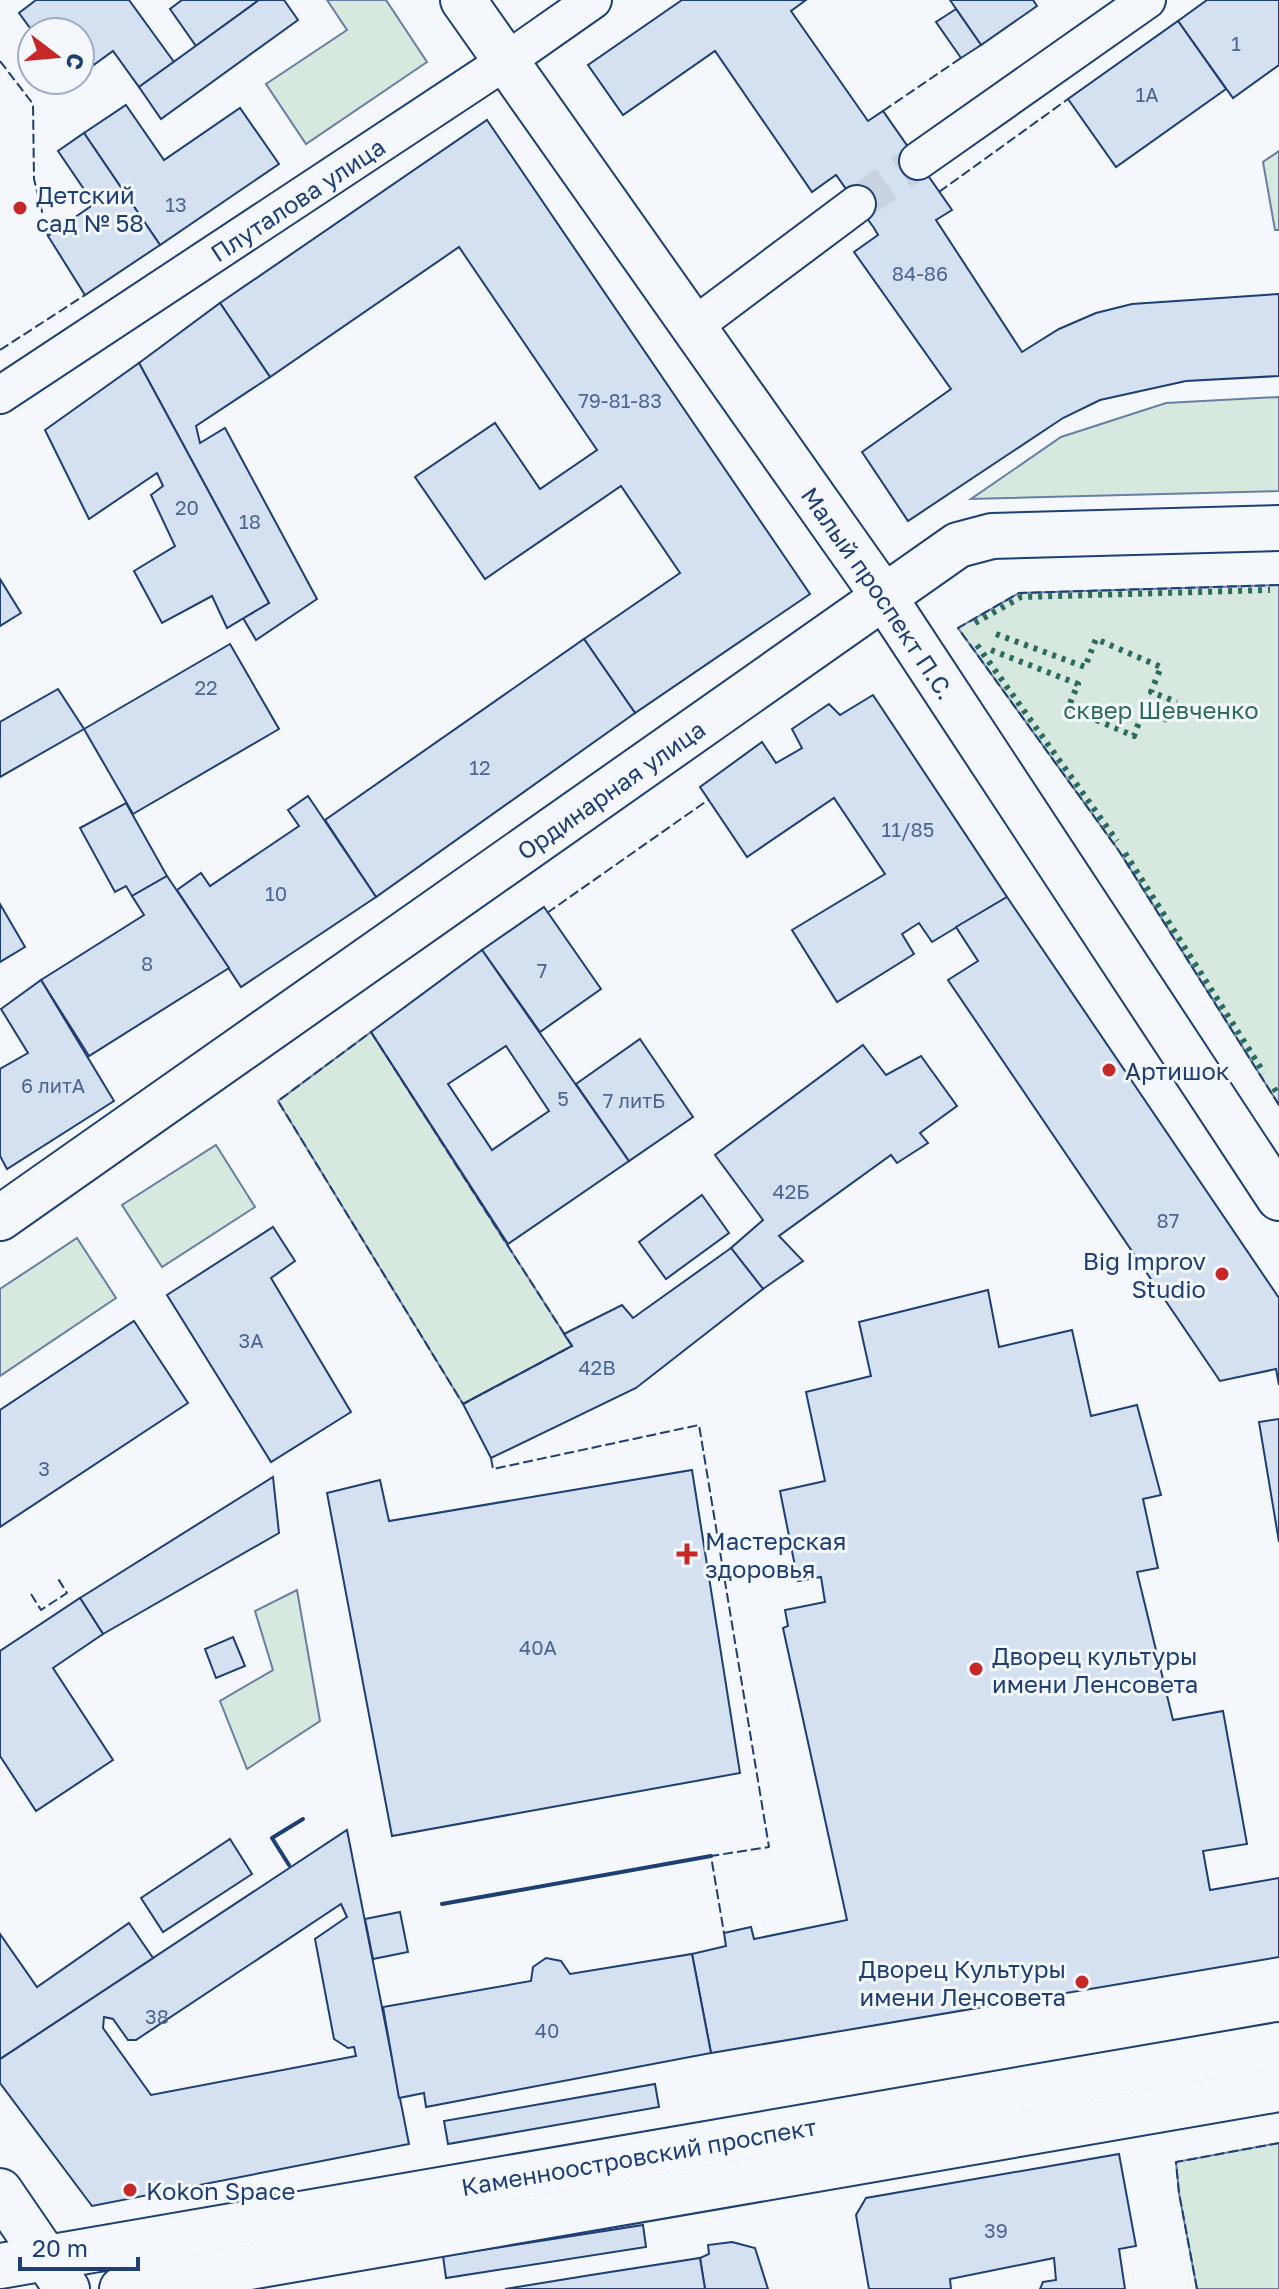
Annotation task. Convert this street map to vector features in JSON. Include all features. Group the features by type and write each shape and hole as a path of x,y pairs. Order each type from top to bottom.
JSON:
{"street":[{"name":"Малый проспект П.С.","path":"463,0 884,597 1279,1198"},
{"name":"Плуталова улица","path":"0,395 506,61 593,0"},
{"path":"918,161 1147,0"},
{"path":"694,326 857,204"},
{"name":"Ординарная улица","path":"0,1218 958,545 992,536 1279,528"},
{"name":"Каменноостровский проспект","path":"0,2266 57,2274 1279,2045"},
{"name":"Каменноостровский проспект","path":"122,2289 311,2272 1279,2089"},
{"path":"0,2191 57,2274"}],"green space":[{"path":"327,0 386,0 427,62 306,144 266,84 347,30"},
{"path":"1279,151 1279,230 1275,230 1263,162"},
{"path":"1279,397 1279,491 971,499 1061,437 1166,403"},
{"name":"сквер Шевченко","path":"1279,585 1279,1105 1119,851 958,628 1019,593"},
{"path":"371,1032 572,1346 463,1404 278,1101"},
{"path":"216,1145 255,1207 162,1267 122,1205"},
{"path":"77,1238 116,1298 0,1376 0,1289"},
{"path":"297,1590 320,1721 247,1769 220,1701 273,1670 255,1611"},
{"path":"1279,2143 1279,2289 1197,2289 1176,2162"}],"building":[{"path":"36,0 129,0 174,62 139,87 113,51 96,63 96,16 21,16 19,13"},
{"path":"182,0 259,0 196,46 170,9"},
{"path":"259,0 284,0 298,20 161,119 139,87"},
{"path":"682,0 806,0 791,11 868,121 883,111 952,210 936,220 1022,352 1059,329 1096,313 1132,304 1279,294 1279,376 1186,381 1100,400 1063,418 908,521 862,452 951,389 854,252 878,235 874,228 836,175 812,192 715,51 623,115 588,65"},
{"path":"950,0 1033,0 1037,6 981,45"},
{"path":"1207,0 1279,0 1279,65 1233,98 1178,21"},
{"path":"956,9 981,45 961,58 936,22"},
{"path":"1178,21 1226,89 1116,167 1068,99"},
{"path":"126,105 164,160 240,108 279,164 160,245 84,133"},
{"path":"487,120 810,594 635,713 584,639 680,573 621,486 485,579 415,477 495,423 540,489 597,450 459,247 270,377 220,303"},
{"path":"84,133 160,245 85,295 48,236 94,204 58,151"},
{"path":"220,303 270,377 196,426 200,443 225,428 317,599 256,640 243,618 269,603 139,363"},
{"path":"139,363 269,603 227,628 212,596 162,623 134,571 175,546 151,495 163,486 157,473 89,519 45,430"},
{"path":"0,579 21,613 0,626"},
{"path":"584,639 635,713 376,897 325,820"},
{"path":"230,644 279,729 133,814 84,729"},
{"path":"58,689 84,729 0,777 0,722"},
{"path":"873,695 1007,897 932,942 919,923 902,934 914,954 837,1002 792,930 885,874 834,798 747,857 700,787 762,742 776,763 802,748 792,729 829,704 840,715"},
{"path":"308,796 376,897 241,987 177,890 201,873 210,886 299,826 288,810"},
{"path":"126,803 167,876 132,896 126,886 115,892 80,828"},
{"path":"167,876 229,968 89,1056 41,980 144,915 132,896"},
{"path":"1007,897 1279,1298 1279,1385 1276,1369 1220,1381 948,980 978,961 956,927"},
{"path":"0,904 25,947 0,962"},
{"path":"544,907 601,989 540,1032 482,950"},
{"path":"482,950 629,1161 508,1244 371,1032","holes":["506,1046 549,1111 492,1150 448,1084"]},
{"path":"41,980 114,1101 7,1169 0,1156 0,1069 28,1053 1,1009"},
{"path":"640,1039 693,1117 629,1161 576,1084"},
{"path":"863,1045 886,1075 921,1056 957,1106 920,1133 928,1143 897,1163 891,1155 779,1236 803,1261 763,1289 731,1248 763,1220 715,1155"},
{"path":"702,1195 729,1233 666,1279 639,1242"},
{"path":"273,1227 295,1261 271,1278 351,1412 271,1462 167,1295"},
{"path":"731,1248 763,1289 636,1388 491,1458 463,1404 572,1346 564,1334 622,1305 633,1318"},
{"name":"Дворец культуры имени Ленсовета","path":"988,1290 999,1347 1072,1330 1091,1416 1137,1405 1161,1495 1143,1499 1158,1568 1137,1572 1173,1720 1223,1711 1247,1844 1203,1851 1210,1890 1279,1878 1279,1957 711,2053 692,1954 726,1946 724,1933 751,1927 754,1939 847,1920 783,1628 788,1626 785,1610 825,1602 821,1577 798,1581 780,1491 825,1481 806,1392 871,1376 859,1322"},
{"path":"134,1321 188,1403 0,1527 0,1410"},
{"path":"1279,1419 1279,1542 1259,1422"},
{"path":"692,1470 740,1773 392,1836 327,1493 380,1480 389,1521"},
{"path":"273,1477 279,1533 103,1634 80,1598"},
{"path":"80,1598 103,1634 53,1668 113,1760 36,1811 0,1756 0,1651"},
{"path":"233,1637 245,1666 216,1678 205,1649"},
{"path":"347,1830 409,2144 92,2206 0,2083 0,2059","holes":["341,1904 347,1917 315,1939 334,2039 348,2048 354,2047 356,2056 151,2095 103,2028 104,2017 113,2019 128,2040 136,2040"]},
{"path":"230,1839 252,1874 163,1932 141,1898"},
{"path":"400,1912 408,1952 373,1959 365,1919"},
{"path":"129,1923 153,1958 0,2059 0,1934 37,1987"},
{"path":"692,1954 711,2053 426,2107 424,2093 399,2098 383,2007 531,1981 533,1967 546,1958 561,1961 570,1974"},
{"path":"655,2084 659,2107 448,2144 444,2121"},
{"path":"1119,2154 1136,2246 1119,2249 1125,2289 1040,2289 1043,2282 1056,2280 1054,2258 950,2279 951,2289 869,2289 856,2215 866,2198"},
{"path":"643,2225 646,2247 446,2278 443,2256"},
{"path":"732,2242 755,2248 768,2289 705,2289 700,2258 709,2254 708,2245"},
{"path":"700,2258 705,2289 505,2289 591,2275"}],"tunnel":[{"path":"857,204 918,161"}],"hedge":[{"path":"975,623 1021,597 1270,590"},
{"path":"996,634 1085,667 1096,639 1161,667 1151,692 1177,702"},
{"path":"977,645 1117,841"},
{"path":"991,650 1078,684 1068,708 1134,736 1143,711 1171,721"},
{"path":"1125,853 1264,1073"},
{"path":"1274,1088 1279,1096"}],"fence":[{"path":"883,111 961,58"},
{"path":"0,61 33,104 34,179 48,236"},
{"path":"939,192 1068,99"},
{"path":"0,350 85,295"},
{"path":"1279,585 1019,593 958,628 1119,851 1279,1105"},
{"path":"547,913 708,800"},
{"path":"371,1032 572,1346 463,1404 278,1101 371,1032"},
{"path":"491,1458 493,1469 699,1425 769,1847 711,1856 724,1933"},
{"path":"31,1594 41,1610 67,1593 57,1577"},
{"path":"1197,2289 1176,2162 1279,2143"}],"wall":[{"path":"289,1865 272,1838 303,1819"},
{"path":"442,1904 711,1856"}],"place":[{"name":"Детский сад № 58","path":"20,208"},
{"name":"Артишок","path":"1109,1070"},
{"name":"Big Improv Studio","path":"1222,1274"},
{"name":"Мастерская здоровья","path":"687,1554"},
{"name":"Дворец культуры имени Ленсовета","path":"976,1669"},
{"name":"Дворец Культуры имени Ленсовета","path":"1082,1982"},
{"name":"Kokon Space","path":"130,2190"}]}
